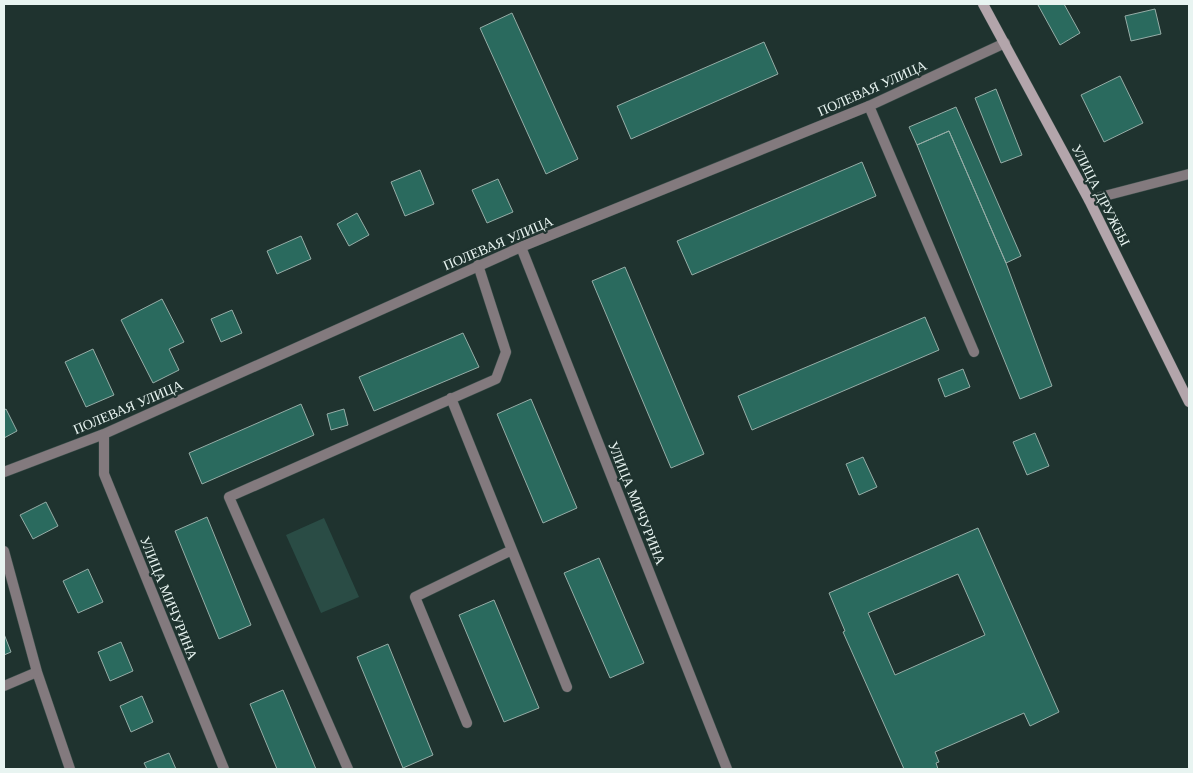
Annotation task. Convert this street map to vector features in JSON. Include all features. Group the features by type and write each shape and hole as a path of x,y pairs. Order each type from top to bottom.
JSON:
{"main road":[{"name":"УЛИЦА ДРУЖБЫ","path":"983,4 1089,200 1189,402"}],"street":[{"name":"ПОЛЕВАЯ УЛИЦА","path":"4,472 104,434 478,265 869,106 1005,43"},
{"path":"869,106 974,352"},
{"path":"1089,200 1189,174"},
{"name":"УЛИЦА МИЧУРИНА","path":"521,247 727,769"},
{"path":"348,769 228,497 496,379 506,352 478,265"},
{"path":"451,398 567,687"},
{"name":"УЛИЦА МИЧУРИНА","path":"104,434 104,474 224,769"},
{"path":"467,723 415,597 512,550"},
{"path":"4,551 37,672 70,769"},
{"path":"4,686 37,672"}],"green space":[{"path":"324,518 359,597 321,613 286,535"}],"building":[{"path":"1039,4 1064,4 1080,33 1060,45"},
{"path":"1155,9 1161,34 1131,41 1125,16"},
{"path":"512,13 578,159 546,174 480,28"},
{"path":"764,42 778,74 631,139 617,106"},
{"path":"1120,76 1143,123 1104,142 1081,95"},
{"path":"996,89 1022,155 1001,163 975,98"},
{"path":"956,107 1021,256 1006,263 949,131 917,145 909,127"},
{"path":"949,131 1006,263 1052,386 1020,399 917,145"},
{"path":"862,162 876,196 692,275 677,241"},
{"path":"420,170 434,204 405,216 391,182"},
{"path":"498,179 513,212 487,223 472,190"},
{"path":"357,213 369,235 349,246 337,224"},
{"path":"301,236 311,259 277,274 267,251"},
{"path":"625,267 704,454 671,468 592,281"},
{"path":"162,299 184,342 169,349 179,370 153,383 121,320"},
{"path":"232,310 242,333 221,342 211,319"},
{"path":"925,317 939,350 752,430 738,396"},
{"path":"463,333 479,367 374,411 359,377"},
{"path":"93,349 114,395 86,407 65,362"},
{"path":"963,369 970,387 945,397 938,379"},
{"path":"531,399 577,508 543,523 497,414"},
{"path":"301,404 314,435 202,484 189,453"},
{"path":"6,409 17,431 4,438 4,410"},
{"path":"344,409 348,425 331,430 327,414"},
{"path":"1035,433 1049,466 1027,475 1013,442"},
{"path":"863,457 877,487 859,495 846,464"},
{"path":"46,502 58,526 33,539 20,515"},
{"path":"207,517 251,625 219,639 175,531"},
{"path":"978,528 1059,712 1030,726 1024,713 935,752 939,762 936,763 938,769 904,769 843,632 845,631 829,593","holes":["958,574 985,635 895,675 868,613"]},
{"path":"599,558 644,663 610,678 564,573"},
{"path":"88,569 103,602 78,613 63,581"},
{"path":"494,600 539,708 504,722 459,615"},
{"path":"4,634 11,652 4,655"},
{"path":"121,642 133,671 110,681 98,652"},
{"path":"388,644 433,755 403,768 357,657"},
{"path":"283,690 316,769 277,769 250,704"},
{"path":"142,696 153,722 131,732 120,706"},
{"path":"169,753 176,769 147,769 144,763"}]}
